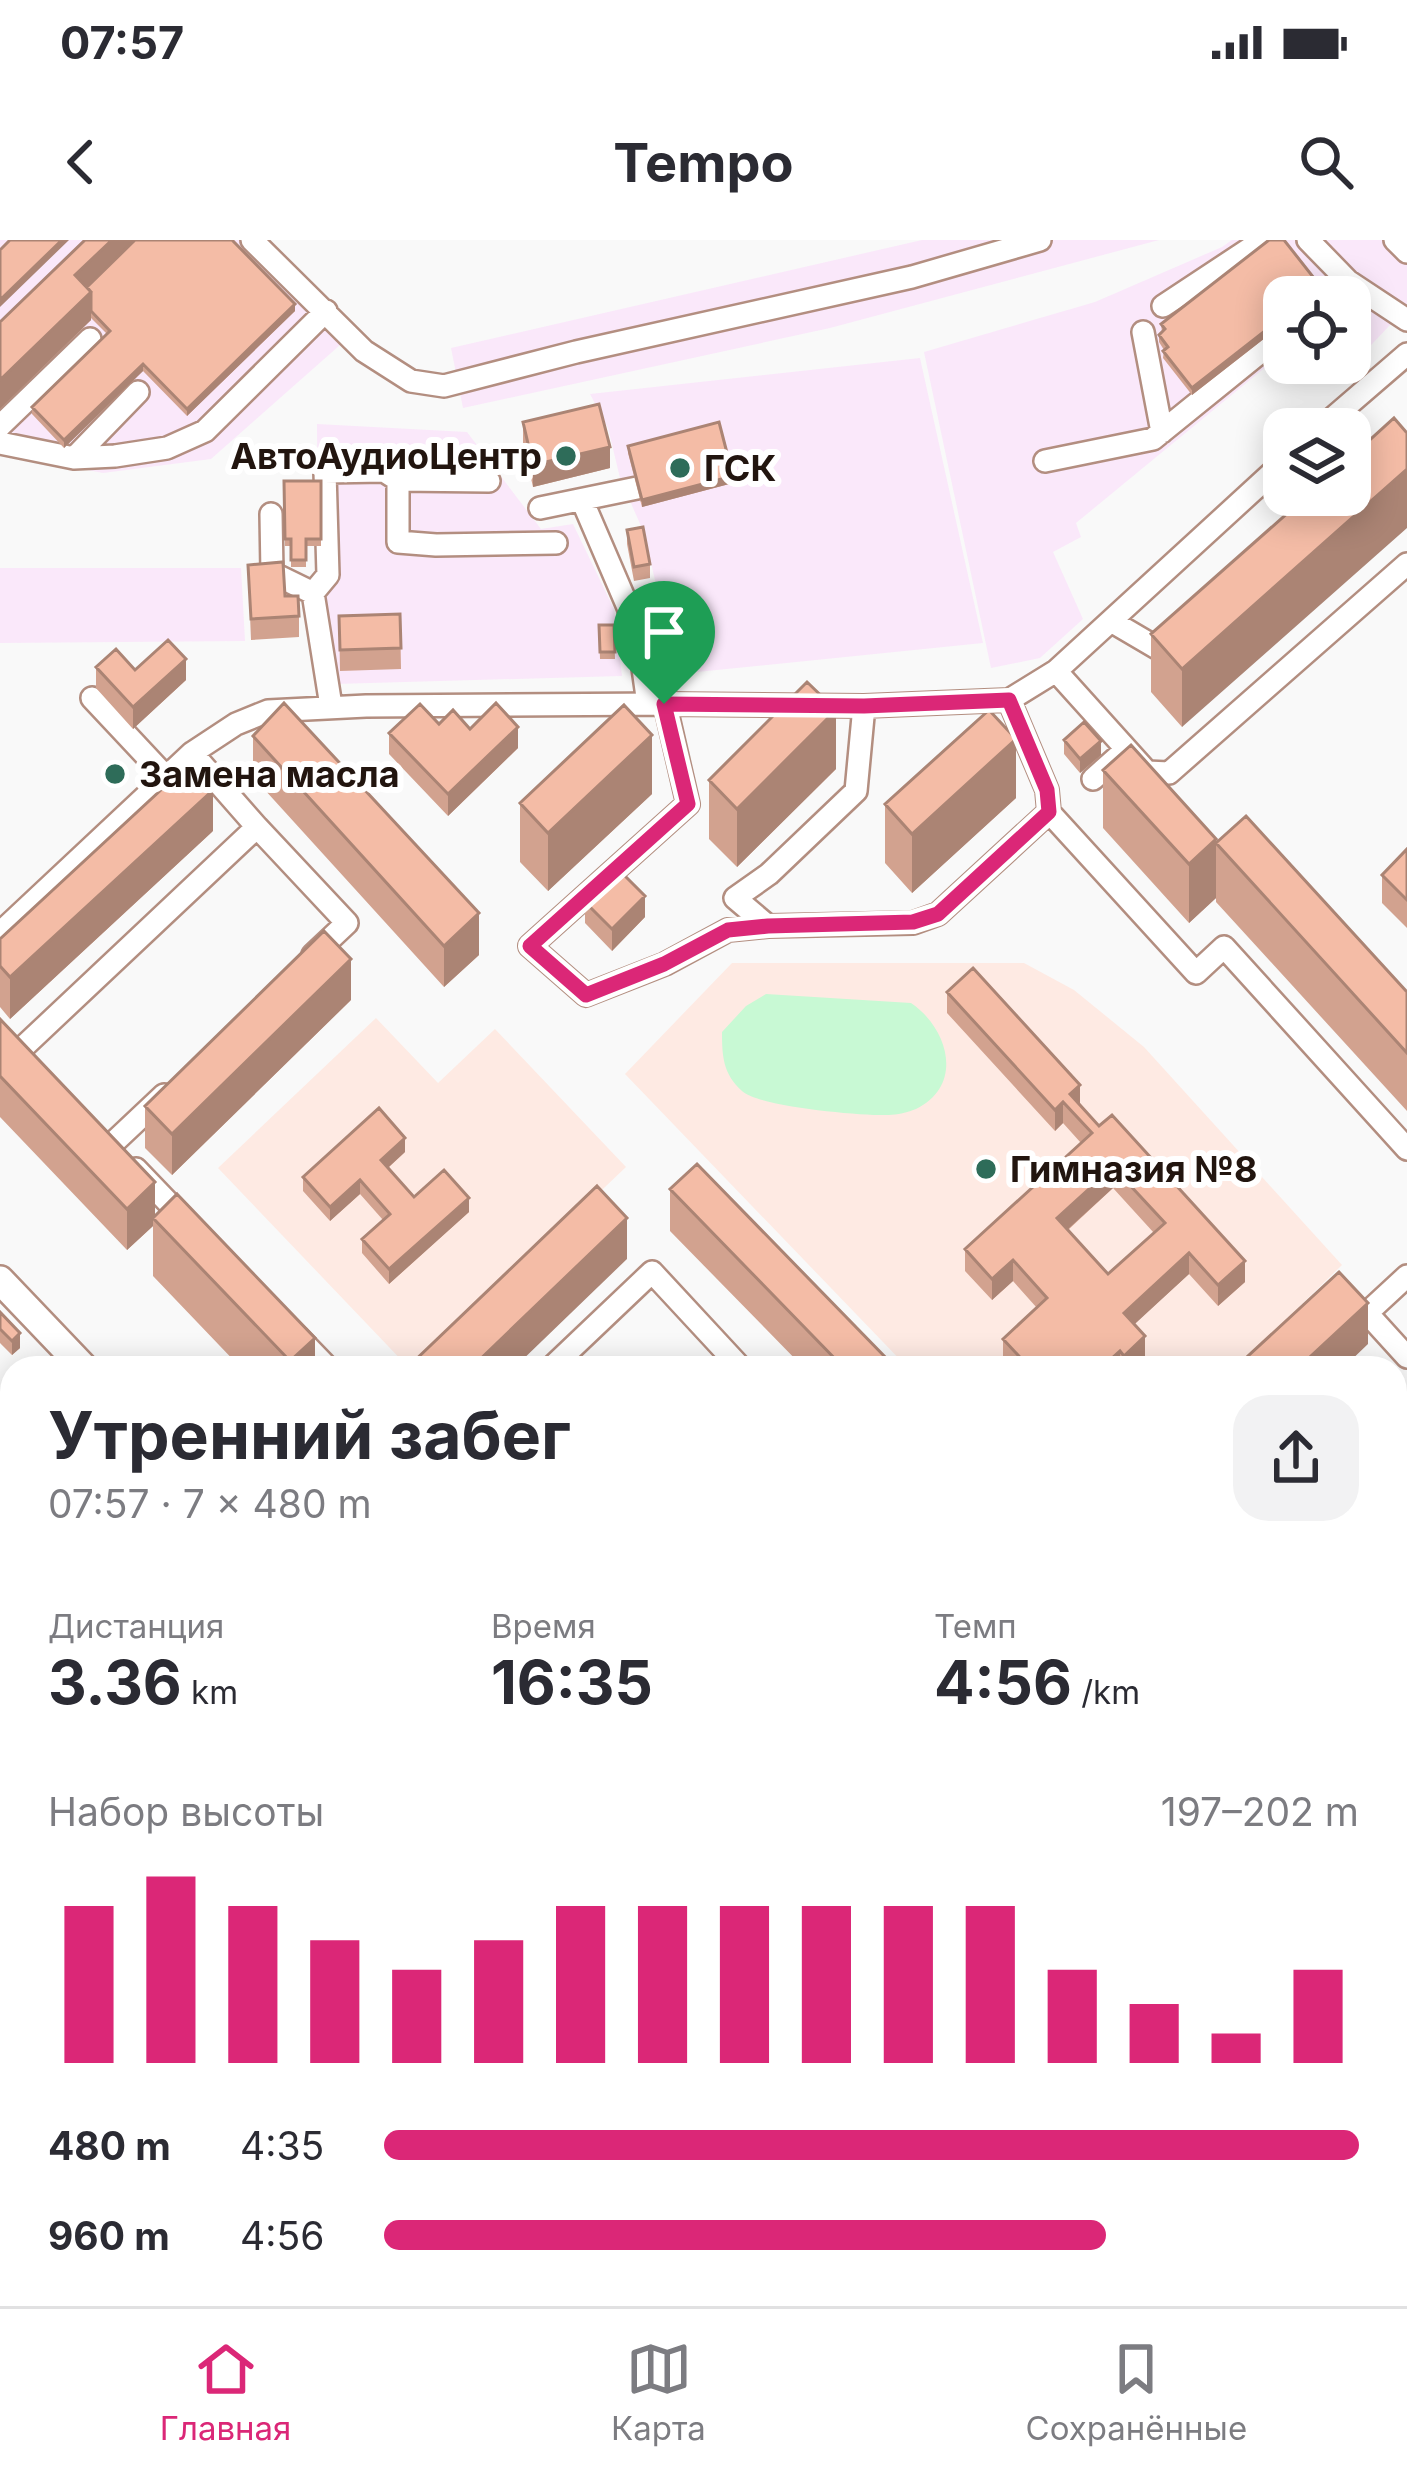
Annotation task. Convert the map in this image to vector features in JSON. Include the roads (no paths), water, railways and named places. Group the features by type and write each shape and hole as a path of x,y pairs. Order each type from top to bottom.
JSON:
{"main road":[{"path":"0,1280 73,1356"}],"street":[{"path":"252,240 364,350 411,382 444,386 912,277 1040,240"},
{"path":"1162,306 1263,240"},
{"path":"1308,240 1343,276"},
{"path":"1397,240 1407,252"},
{"path":"1371,296 1407,320"},
{"path":"0,443 74,458 166,448 205,431 326,311"},
{"path":"1143,332 1162,432"},
{"path":"0,426 89,339"},
{"path":"1046,461 1153,439 1263,350"},
{"path":"1344,408 1407,354"},
{"path":"74,458 138,392"},
{"path":"331,706 313,593 328,575 325,472 384,471 398,480 489,481"},
{"path":"398,480 398,542 556,543"},
{"path":"0,934 192,753 236,724 268,711 331,706 864,706 1009,700 1056,671 1263,481"},
{"path":"540,508 637,488"},
{"path":"582,500 628,607 688,804 530,946 586,995 664,964 728,930 913,922 938,914 1049,812"},
{"path":"271,514 272,573 313,593"},
{"path":"1056,671 1147,772 1169,773 1407,564"},
{"path":"1111,621 1157,648 1193,617"},
{"path":"92,698 166,778"},
{"path":"1009,700 1047,790 1049,812 1196,973 1223,947 1407,1149"},
{"path":"768,926 735,898 769,874 856,790 864,706"},
{"path":"1093,779 1126,750"},
{"path":"192,753 347,923 297,970"},
{"path":"0,1032 26,1060 257,827"},
{"path":"179,1081 104,1136 195,1230"},
{"path":"563,1356 652,1271 730,1356"},
{"path":"1397,1356 1361,1307 1407,1276"},
{"path":"278,1316 316,1356"}],"place":[{"name":"АвтоАудиоЦентр","path":"566,456"},
{"name":"ГСК","path":"680,468"},
{"name":"Замена масла","path":"115,774"},
{"name":"Гимназия №8","path":"986,1169"}]}
